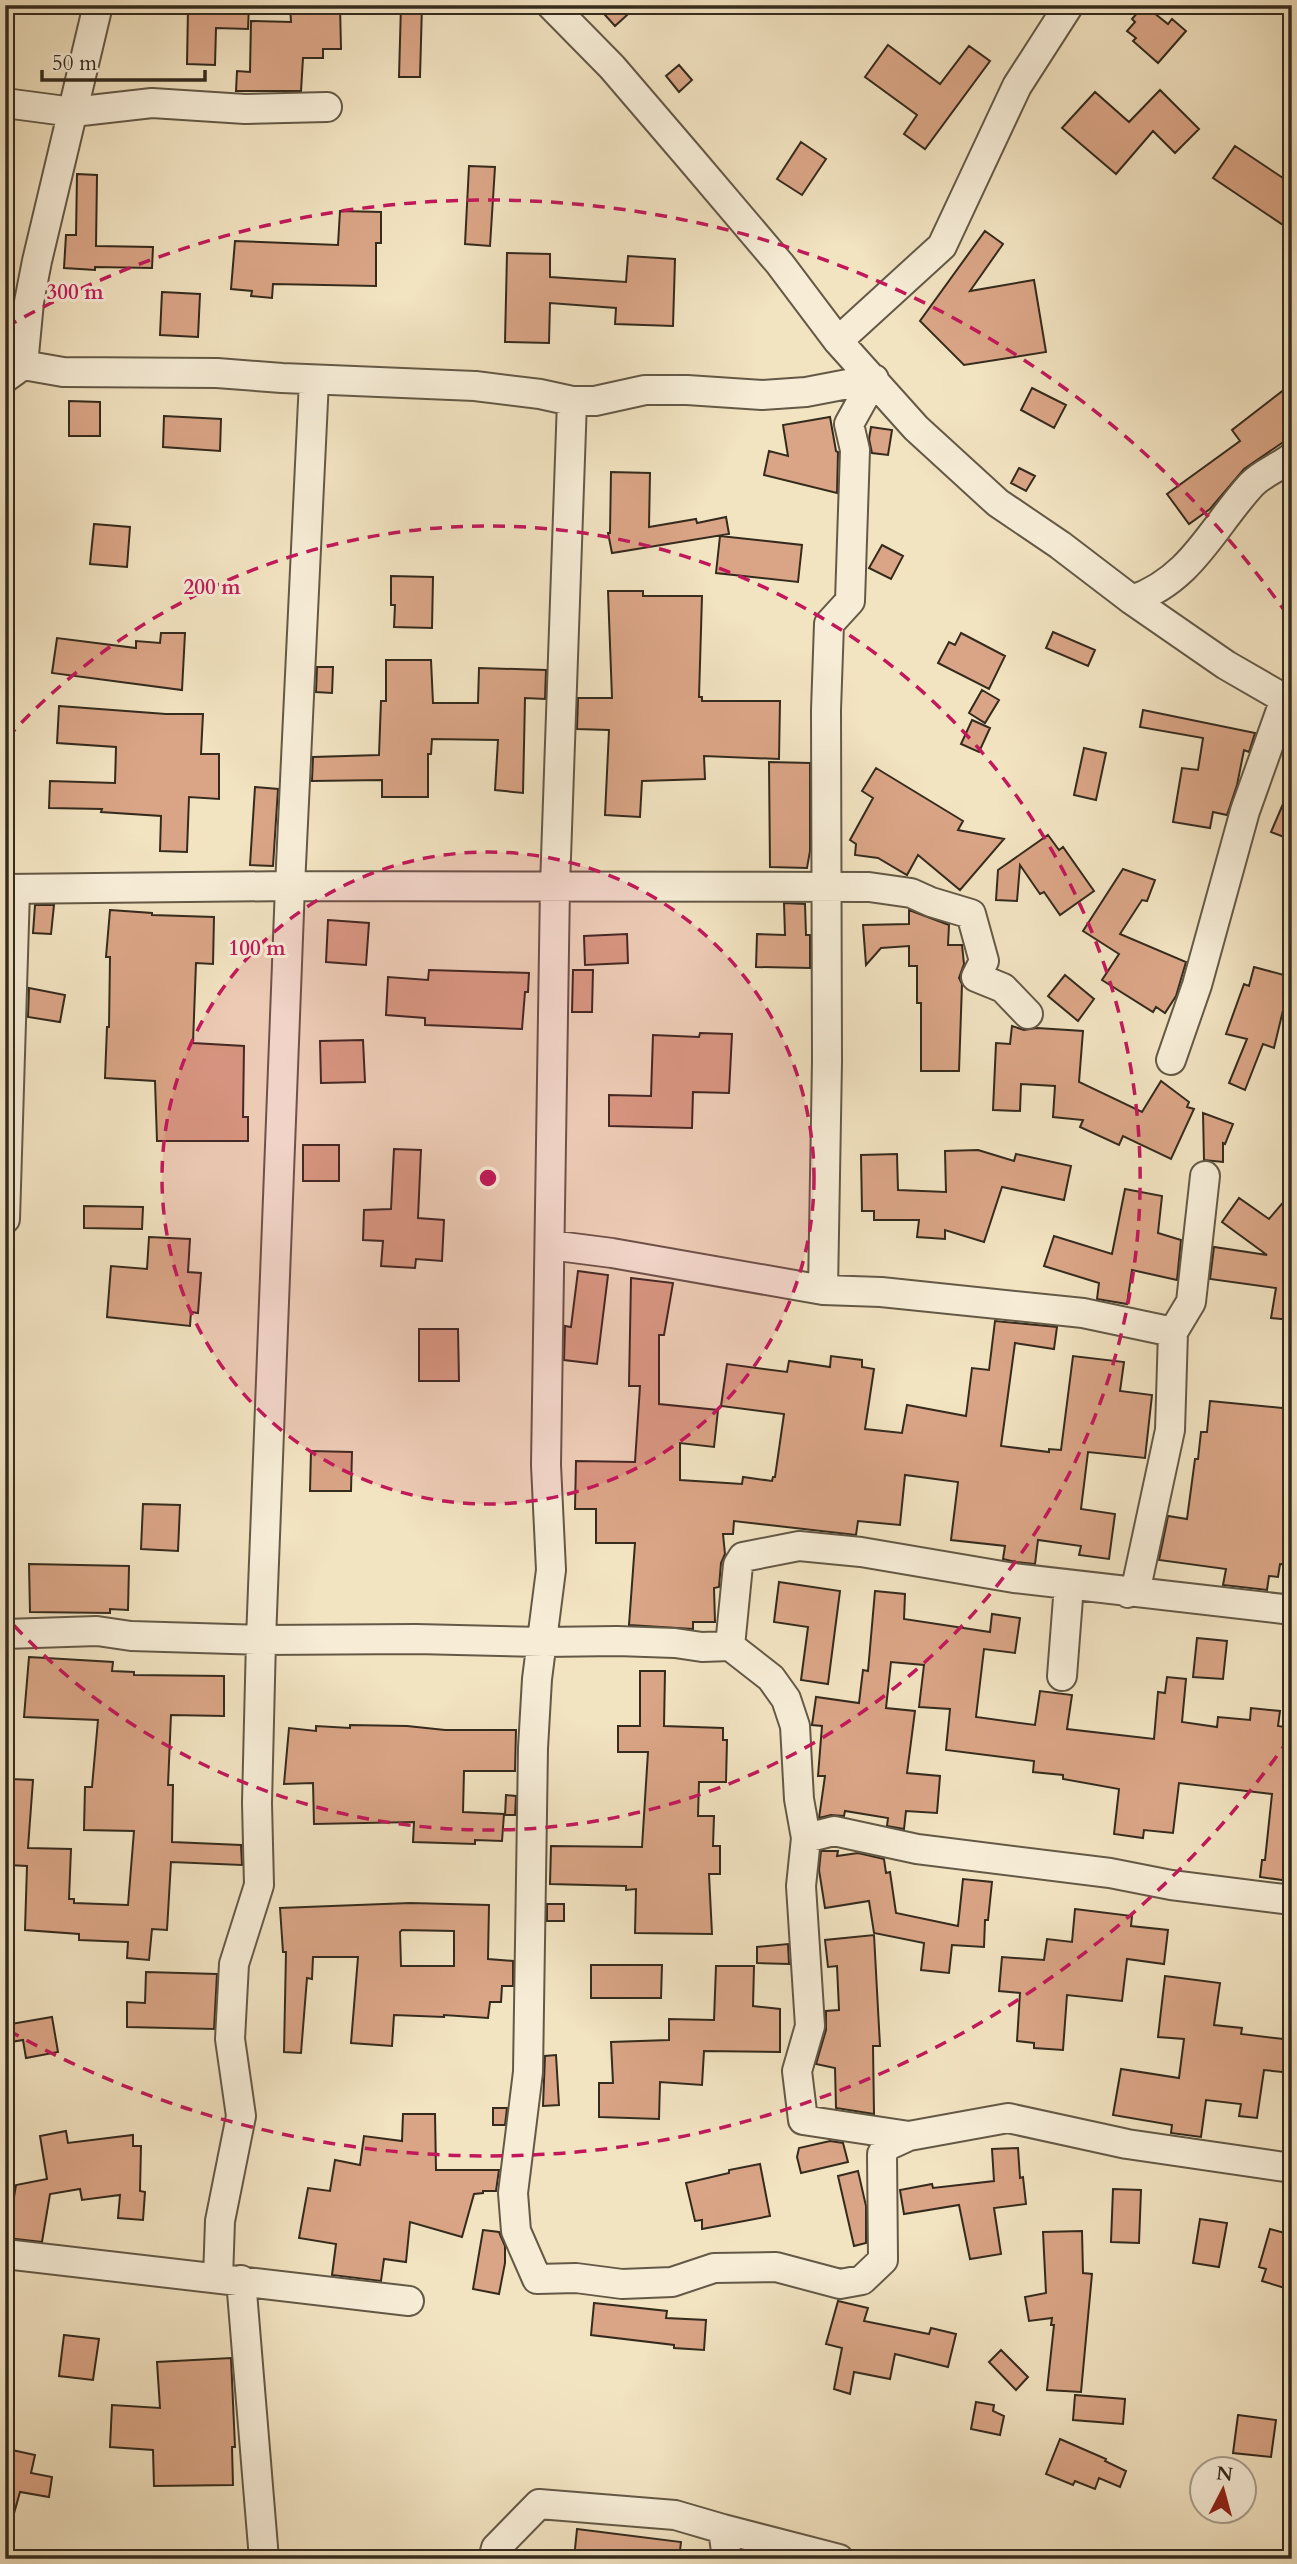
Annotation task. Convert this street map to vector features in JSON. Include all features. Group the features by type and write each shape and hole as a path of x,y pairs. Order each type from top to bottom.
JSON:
{"street":[{"path":"98,5 14,371 206,372 314,380 475,386 572,401 595,401 645,390 762,395 806,392 874,379"},
{"path":"551,5 612,67 780,264 838,341 916,428 998,503 1060,545 1132,600 1226,665 1290,705 1245,811 1196,985 1171,1060"},
{"path":"838,341 942,246 1017,86 1069,5"},
{"path":"5,103 72,112 152,103 245,108 327,107"},
{"path":"823,1290 827,1061 826,710 829,624 850,601 855,450 849,424 874,379"},
{"path":"264,2559 230,2279 220,2221 241,2116 230,2039 234,1964 259,1885 257,1803 261,1640 290,886 314,380"},
{"path":"572,401 555,886 546,1465 551,1570 544,1642 537,1679 533,1748 528,2072 513,2193 516,2231 537,2280 576,2278 622,2284 672,2282 714,2268 776,2267 840,2284 862,2280 883,2260 882,2154 887,2146 909,2136 1007,2118 1127,2144 1292,2168"},
{"path":"1132,600 1152,593 1189,565 1253,483 1292,457"},
{"path":"5,1219 10,889 290,886 869,887 901,891 971,914 984,961 976,977 1003,988 1028,1014"},
{"path":"1128,1592 1136,1588 1170,1430 1173,1332 1191,1302 1205,1176"},
{"path":"550,1245 612,1253 823,1290 881,1292 1083,1314 1173,1332"},
{"path":"730,1646 737,1564 743,1557 799,1546 861,1552 1069,1585 1292,1610"},
{"path":"1062,1676 1069,1585"},
{"path":"5,1634 97,1631 131,1636 261,1640 617,1641 702,1647 730,1646 771,1678 786,1699 795,1726 799,1799 806,1838 801,1886 810,2026 797,2071 803,2120 909,2136"},
{"path":"806,1838 834,1831 917,1849 1096,1871 1171,1885 1292,1900"},
{"path":"5,2254 409,2301"},
{"path":"493,2559 496,2548 539,2504 675,2515 839,2559"},
{"path":"723,2529 727,2559"}],"building":[{"path":"220,5 249,5 248,29 216,28 215,65 187,64 188,9 220,10"},
{"path":"290,5 340,5 341,49 323,49 323,58 303,58 301,91 236,91 237,71 250,72 251,21 291,22"},
{"path":"401,5 422,5 420,77 399,77"},
{"path":"596,5 638,5 615,26"},
{"path":"1144,5 1168,24 1172,19 1186,31 1158,63 1133,41 1136,38 1127,31 1135,22 1132,19"},
{"path":"888,45 940,84 969,46 990,61 925,149 904,134 917,115 865,77"},
{"path":"679,65 692,80 679,92 666,76"},
{"path":"1160,90 1199,129 1175,153 1153,131 1116,174 1062,128 1095,92 1129,122"},
{"path":"801,142 826,159 802,195 777,179"},
{"path":"1235,146 1292,184 1292,231 1213,178"},
{"path":"469,166 495,167 490,246 465,244"},
{"path":"77,174 97,175 96,246 153,247 152,268 64,268 66,235 76,235"},
{"path":"340,211 381,212 381,243 376,243 376,286 273,284 272,298 251,296 252,291 231,289 235,241 338,245"},
{"path":"985,231 1003,244 970,291 1034,280 1046,352 964,365 920,321"},
{"path":"507,253 550,254 550,277 626,282 628,256 675,259 673,326 615,324 616,308 550,303 549,343 505,342"},
{"path":"162,292 200,294 198,337 160,335"},
{"path":"1032,388 1066,405 1054,428 1021,410"},
{"path":"1285,389 1292,398 1292,436 1244,469 1210,509 1189,524 1167,494 1240,441 1232,430"},
{"path":"69,401 100,402 100,436 69,436"},
{"path":"164,416 221,419 220,451 163,447"},
{"path":"830,417 838,452 837,493 764,475 769,451 788,456 783,425"},
{"path":"871,427 892,430 888,455 872,453 869,439"},
{"path":"1019,468 1035,476 1026,491 1011,483"},
{"path":"611,472 650,473 649,527 696,519 697,523 726,517 729,534 612,553 608,533"},
{"path":"94,524 130,527 127,567 90,564"},
{"path":"720,536 802,545 798,582 716,573"},
{"path":"882,545 903,556 891,579 869,568"},
{"path":"391,576 433,577 432,628 394,627 395,605 391,605"},
{"path":"608,591 643,591 643,596 702,596 699,697 702,697 702,701 780,701 779,759 704,756 705,779 642,781 640,817 605,815 609,730 577,729 578,698 612,698"},
{"path":"1053,632 1095,650 1088,666 1046,648"},
{"path":"161,633 185,633 182,690 52,673 57,638 136,648 136,641 160,643"},
{"path":"961,633 1005,656 989,689 938,663 949,642 955,645"},
{"path":"386,660 431,660 433,703 478,703 479,668 546,670 545,699 525,698 523,793 495,790 498,740 432,739 431,754 428,754 428,797 382,797 382,780 312,781 313,757 379,755 381,701 386,701"},
{"path":"317,667 333,667 332,693 316,692"},
{"path":"982,690 999,700 985,723 969,713"},
{"path":"59,706 203,714 201,754 219,754 219,799 189,797 187,852 160,851 161,816 101,812 102,809 49,808 50,781 115,783 116,747 57,743"},
{"path":"1143,710 1255,733 1249,752 1244,750 1227,815 1213,812 1210,828 1173,822 1182,768 1198,770 1203,738 1140,727"},
{"path":"972,720 990,728 979,752 961,744"},
{"path":"1084,748 1106,753 1096,800 1074,795"},
{"path":"769,762 810,763 810,851 807,868 770,867"},
{"path":"876,768 963,821 958,830 1004,839 960,890 918,855 907,875 878,858 855,855 856,844 850,840 873,798 862,791"},
{"path":"1292,783 1292,840 1271,832"},
{"path":"255,787 278,789 273,866 250,865"},
{"path":"1048,835 1059,850 1063,847 1094,891 1060,915 1044,892 1040,894 1020,865 1017,901 996,900 998,870"},
{"path":"1123,869 1155,880 1147,901 1142,900 1120,934 1186,962 1176,996 1165,1013 1156,1007 1153,1012 1102,980 1119,954 1083,931"},
{"path":"784,903 805,904 806,935 810,935 810,968 756,967 757,934 785,935"},
{"path":"35,905 54,905 51,934 33,933"},
{"path":"110,910 152,915 214,917 213,964 196,963 193,1043 244,1046 243,1117 248,1117 248,1141 157,1141 155,1081 105,1078 110,957 106,957"},
{"path":"909,910 949,925 948,945 962,945 964,964 959,978 962,984 959,1071 921,1071 921,1003 917,1003 917,966 909,966 909,946 881,948 866,965 863,925 909,924"},
{"path":"328,920 369,923 366,965 326,962"},
{"path":"627,934 628,963 585,965 584,936"},
{"path":"1254,967 1291,977 1274,1048 1263,1044 1245,1090 1229,1083 1247,1039 1226,1034 1244,984 1249,986"},
{"path":"429,970 529,973 522,1029 425,1025 425,1018 386,1015 388,977 428,980"},
{"path":"573,970 593,970 592,1012 572,1012"},
{"path":"1065,975 1094,999 1078,1021 1048,996"},
{"path":"29,988 65,995 60,1022 28,1017"},
{"path":"1012,1026 1024,1030 1037,1028 1083,1031 1079,1082 1142,1112 1161,1081 1189,1102 1187,1107 1194,1109 1171,1159 1123,1136 1119,1145 1080,1127 1083,1120 1053,1117 1055,1086 1021,1084 1020,1111 993,1110 996,1043 1010,1044"},
{"path":"700,1033 732,1034 729,1093 693,1092 692,1128 609,1126 609,1095 651,1096 653,1035 699,1037"},
{"path":"363,1040 365,1082 321,1083 320,1041"},
{"path":"1203,1113 1233,1124 1225,1144 1223,1143 1223,1162 1204,1160"},
{"path":"303,1145 339,1145 339,1181 303,1181"},
{"path":"394,1149 421,1150 418,1218 444,1220 442,1261 416,1259 415,1268 381,1266 383,1241 363,1240 364,1210 391,1209"},
{"path":"978,1150 1014,1161 1016,1154 1071,1166 1064,1200 1002,1187 984,1242 945,1230 945,1239 917,1237 919,1220 874,1220 874,1211 862,1211 861,1155 897,1154 898,1190 946,1192 945,1151"},
{"path":"1125,1189 1162,1196 1158,1233 1181,1240 1177,1280 1132,1270 1127,1304 1097,1299 1099,1283 1044,1266 1054,1236 1112,1254"},
{"path":"1292,1192 1292,1320 1271,1318 1276,1288 1210,1279 1214,1247 1267,1255 1222,1222 1239,1198 1269,1219"},
{"path":"84,1206 143,1207 142,1229 84,1228"},
{"path":"149,1237 190,1239 188,1272 201,1273 198,1313 191,1312 190,1326 107,1317 111,1266 147,1269"},
{"path":"578,1271 608,1275 597,1364 564,1360 565,1326 571,1327"},
{"path":"631,1278 673,1283 664,1335 659,1335 659,1404 718,1410 714,1447 680,1443 680,1480 742,1484 743,1477 772,1481 775,1477 784,1414 721,1406 727,1364 787,1372 789,1361 830,1367 831,1356 862,1360 862,1367 874,1369 865,1429 902,1433 907,1405 966,1416 972,1368 989,1370 995,1321 1057,1327 1054,1349 1015,1343 1001,1446 1049,1452 1049,1449 1061,1450 1073,1356 1124,1362 1120,1391 1152,1395 1145,1458 1088,1452 1081,1509 1115,1514 1109,1559 1079,1555 1081,1546 1038,1540 1035,1564 1016,1562 1003,1559 1005,1546 951,1540 958,1482 905,1475 900,1525 858,1521 856,1535 734,1521 733,1534 723,1534 725,1554 721,1563 719,1587 714,1588 715,1622 693,1622 693,1629 629,1625 635,1543 596,1543 596,1509 575,1509 576,1461 635,1462 640,1386 629,1386"},
{"path":"419,1329 458,1329 459,1381 419,1381"},
{"path":"1210,1401 1292,1409 1292,1435 1289,1435 1285,1471 1292,1472 1292,1565 1280,1564 1278,1577 1269,1576 1267,1590 1223,1585 1226,1569 1159,1560 1168,1516 1187,1519 1195,1459 1198,1459 1201,1432 1207,1432"},
{"path":"311,1451 352,1452 351,1491 310,1491"},
{"path":"143,1504 180,1505 178,1551 141,1549"},
{"path":"29,1564 129,1566 128,1610 110,1609 110,1613 30,1612"},
{"path":"779,1582 840,1591 828,1684 801,1680 808,1627 774,1622"},
{"path":"875,1591 905,1594 904,1619 990,1632 992,1614 1020,1618 1015,1653 984,1649 976,1717 1035,1725 1040,1691 1072,1695 1067,1729 1154,1739 1158,1692 1165,1693 1167,1677 1186,1679 1182,1722 1217,1727 1218,1717 1250,1720 1251,1708 1280,1711 1278,1726 1292,1728 1292,1862 1289,1881 1260,1877 1262,1860 1265,1860 1272,1794 1179,1783 1173,1833 1144,1830 1143,1838 1114,1834 1119,1789 1063,1779 1063,1775 1033,1772 1034,1761 946,1750 950,1709 919,1707 924,1665 891,1662 886,1708 915,1711 907,1773 940,1776 937,1813 906,1811 904,1829 887,1826 888,1818 845,1811 844,1816 819,1818 825,1776 818,1776 822,1726 812,1725 816,1697 859,1703 863,1670 868,1671"},
{"path":"1197,1638 1227,1641 1223,1679 1193,1677"},
{"path":"29,1657 113,1662 112,1671 134,1672 134,1675 224,1676 224,1716 171,1715 168,1785 173,1785 172,1842 241,1845 242,1865 171,1862 167,1930 152,1929 149,1960 127,1958 128,1942 79,1940 79,1934 25,1930 27,1866 8,1865 12,1814 9,1814 11,1779 33,1780 28,1848 71,1849 69,1899 74,1899 74,1903 128,1905 134,1831 84,1830 85,1787 92,1787 98,1720 24,1717"},
{"path":"640,1671 665,1671 664,1726 723,1728 723,1740 727,1740 726,1782 699,1782 698,1816 714,1816 713,1846 720,1846 720,1874 709,1874 712,1934 635,1933 636,1889 626,1890 626,1886 550,1884 551,1846 642,1847 648,1752 618,1752 618,1726 640,1726"},
{"path":"350,1725 445,1730 516,1730 515,1771 464,1771 463,1812 504,1814 502,1841 475,1840 475,1844 413,1842 414,1822 314,1824 313,1783 284,1784 289,1728 316,1731 316,1726 350,1728"},
{"path":"506,1795 516,1796 515,1815 505,1815"},
{"path":"821,1851 838,1851 837,1856 858,1853 884,1859 886,1873 890,1872 896,1913 958,1926 963,1879 992,1882 988,1920 985,1920 984,1947 952,1945 949,1973 921,1970 924,1943 874,1933 869,1901 825,1908 819,1870"},
{"path":"410,1903 489,1905 488,1959 513,1961 513,1986 502,1986 501,2002 490,2002 488,2018 394,2015 392,2046 351,2043 358,1957 313,1957 312,1979 307,1978 301,2053 284,2052 286,1952 283,1952 280,1908","holes":["402,1930 454,1931 454,1966 401,1966"]},
{"path":"547,1904 564,1904 564,1921 547,1921"},
{"path":"1075,1909 1132,1916 1131,1926 1168,1930 1164,1964 1127,1959 1122,2001 1067,1995 1063,2050 1034,2048 1034,2043 1017,2041 1020,1993 999,1991 1002,1957 1044,1960 1047,1939 1072,1942"},
{"path":"874,1935 880,2046 873,2046 874,2114 836,2108 835,2068 816,2064 826,2030 826,2011 839,2010 837,1966 828,1967 825,1940"},
{"path":"788,1944 789,1964 757,1963 757,1947"},
{"path":"591,1965 662,1965 661,1998 591,1998"},
{"path":"716,1966 754,1966 753,2006 780,2009 780,2052 704,2051 702,2085 660,2082 659,2119 599,2117 599,2083 613,2083 611,2042 669,2040 669,2019 714,2020"},
{"path":"146,1972 217,1974 214,2029 127,2027 127,2002 145,2003"},
{"path":"1165,1976 1220,1983 1214,2025 1242,2028 1241,2034 1292,2040 1292,2073 1264,2070 1257,2118 1239,2116 1241,2104 1206,2100 1201,2137 1171,2133 1172,2125 1113,2115 1121,2069 1179,2078 1184,2039 1158,2037"},
{"path":"52,2017 58,2052 26,2058 23,2040 5,2043 5,2025"},
{"path":"556,2055 559,2105 543,2106 545,2056"},
{"path":"493,2108 507,2108 505,2125 493,2125"},
{"path":"403,2114 435,2114 436,2170 499,2170 496,2191 474,2194 462,2237 410,2222 406,2262 384,2259 381,2281 332,2275 336,2244 299,2238 308,2188 330,2191 335,2160 360,2165 364,2136 402,2141"},
{"path":"66,2131 68,2143 133,2135 133,2146 141,2146 140,2191 145,2192 143,2220 118,2218 120,2195 82,2200 80,2189 50,2194 42,2242 7,2238 16,2185 47,2179 40,2136"},
{"path":"830,2141 843,2143 848,2162 801,2173 797,2157 799,2148"},
{"path":"1018,2148 1020,2178 1023,2177 1026,2204 994,2208 1001,2254 970,2259 959,2205 904,2214 900,2190 932,2184 933,2188 994,2181 992,2149"},
{"path":"760,2164 770,2216 702,2229 702,2220 695,2221 686,2183"},
{"path":"858,2171 866,2206 866,2243 854,2246 838,2176"},
{"path":"1113,2189 1141,2190 1139,2243 1111,2242"},
{"path":"1200,2219 1227,2223 1219,2267 1193,2263"},
{"path":"1270,2229 1292,2235 1292,2277 1288,2289 1262,2281 1266,2269 1259,2267"},
{"path":"483,2230 499,2232 505,2246 505,2263 499,2294 473,2289"},
{"path":"1082,2231 1083,2273 1092,2274 1081,2392 1047,2390 1054,2325 1051,2325 1052,2318 1029,2321 1025,2297 1046,2293 1043,2232"},
{"path":"838,2301 868,2308 864,2321 929,2334 931,2328 956,2334 948,2367 895,2354 890,2379 854,2372 850,2394 834,2389 842,2348 826,2344"},
{"path":"594,2303 667,2311 666,2318 706,2320 704,2350 591,2335"},
{"path":"64,2335 99,2339 93,2380 59,2376"},
{"path":"1001,2350 1028,2377 1016,2390 989,2362"},
{"path":"231,2358 235,2447 232,2447 233,2485 154,2486 153,2450 110,2447 112,2405 160,2408 157,2362"},
{"path":"1075,2395 1125,2399 1123,2424 1073,2420"},
{"path":"976,2402 994,2405 993,2411 1004,2416 1000,2435 971,2429"},
{"path":"1238,2415 1276,2420 1271,2457 1233,2453"},
{"path":"1060,2439 1126,2471 1120,2487 1099,2478 1095,2489 1075,2481 1073,2485 1046,2474"},
{"path":"12,2450 35,2455 31,2473 52,2477 49,2497 20,2492 11,2524 5,2523 5,2476"},
{"path":"577,2529 681,2542 679,2559 574,2559"}]}
